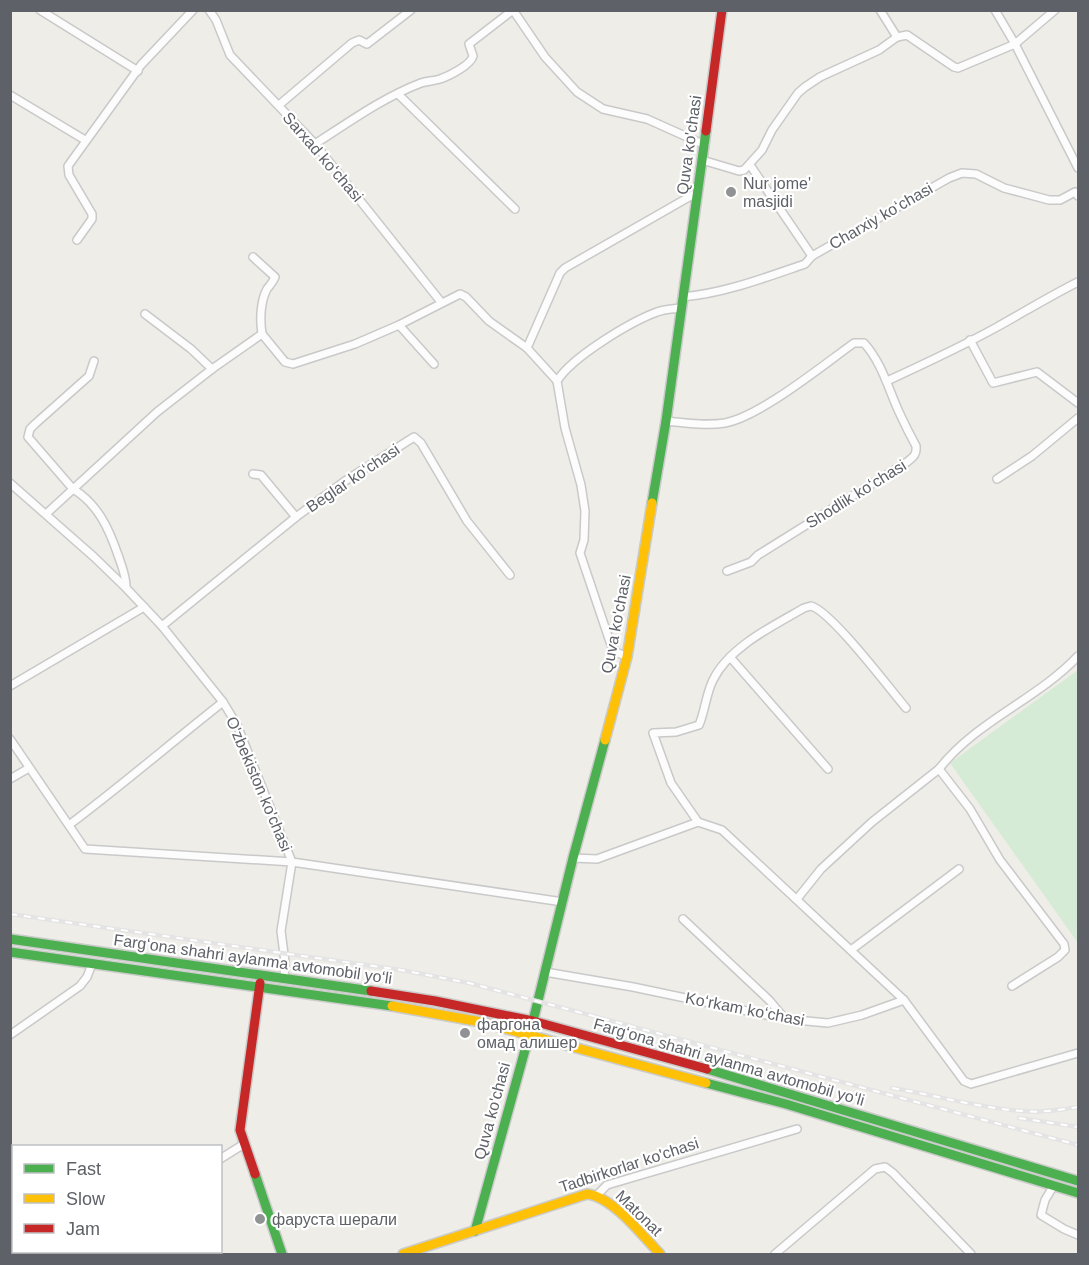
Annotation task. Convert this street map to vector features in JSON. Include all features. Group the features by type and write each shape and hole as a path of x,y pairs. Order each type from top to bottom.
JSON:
{"main road":[{"name":"Quva ko'chasi","path":"475,1231 533,1021 573,858 627,657 666,421 722,10"},
{"name":"Fargʻona shahri aylanma avtomobil yoʻli","path":"10,939 435,1001 533,1021 728,1075 1078,1181"},
{"name":"Fargʻona shahri aylanma avtomobil yoʻli","path":"10,952 421,1010 481,1022 766,1099 1078,1193"},
{"path":"261,974 240,1126 243,1144 282,1254"},
{"path":"834,1119 837,1108"},
{"path":"991,1166 994,1155"},
{"name":"Tadbirkorlar ko'chasi","path":"403,1254 577,1197 597,1194"},
{"name":"Matonat","path":"597,1194 620,1212 660,1254"}],"street":[{"path":"40,10 138,71"},
{"path":"77,240 92,219 92,214 68,171 68,166 141,65 193,10"},
{"name":"Sarxad koʻchasi","path":"209,10 216,20 230,55 315,144 441,302"},
{"path":"279,105 352,43 360,39 367,44 411,10"},
{"path":"315,144 353,119 398,94 423,82 443,78 471,61 473,56 469,44 513,10 545,57 578,92 603,109 647,118 705,145"},
{"path":"880,10 897,37"},
{"path":"995,10 1015,44 1078,168"},
{"path":"702,160 739,171 744,170 762,150 772,130 798,93 820,77 879,50 897,37 907,35 956,68 1015,44 1054,10"},
{"path":"398,94 515,209"},
{"path":"10,95 85,140"},
{"path":"750,165 812,256"},
{"name":"Charxiy koʻchasi","path":"682,297 705,295 745,285 805,264 812,256 939,183 962,173 976,174 1004,188 1048,200 1060,200 1077,192"},
{"path":"527,348 560,273 696,194"},
{"path":"253,257 275,277 266,291 263,302 260,322 262,334 283,360 290,365 355,344 399,325 456,294 463,295 489,321 527,348 557,381 565,428 581,486 585,511 584,540 580,553 584,570 592,586 611,645 616,652 627,657"},
{"path":"887,381 940,357 1078,282"},
{"path":"557,381 573,364 608,338 658,312 681,308"},
{"path":"145,314 191,349 212,369"},
{"path":"399,325 434,364"},
{"path":"46,514 157,412 262,334"},
{"path":"970,340 993,383 1037,372 1078,403"},
{"name":"Shodlik koʻchasi","path":"666,421 706,424 725,423 739,419 766,405 854,343 864,343 872,351 916,446 914,456 758,555 751,562 727,572"},
{"path":"94,361 89,376 35,424 28,434 30,442 73,489 82,494 107,525 126,572 126,588"},
{"path":"997,479 1034,454 1078,418"},
{"name":"Beglar koʻchasi","path":"162,626 296,517 410,439 416,438 422,443 467,521 510,575"},
{"path":"253,474 261,474 296,517"},
{"name":"O'zbekiston ko'chasi","path":"10,483 94,556 126,588 162,626 223,702 237,725 292,862 563,902"},
{"path":"906,708 855,646 815,607 810,606 762,632 724,661 712,681 699,725 676,732 653,733 671,783 698,822 722,830 904,1000 964,1080 971,1084 1078,1053"},
{"path":"10,686 144,607"},
{"path":"797,899 821,869 872,822 939,769 952,752 1050,680 1078,656"},
{"path":"730,657 828,769"},
{"path":"69,825 119,788 160,751 223,702"},
{"path":"10,739 85,849 292,862 280,931 285,962 284,978"},
{"path":"10,779 29,768"},
{"path":"939,769 969,809 1000,860 1065,944 1065,950 1058,957 1012,986"},
{"path":"573,858 597,859 698,822"},
{"path":"851,950 959,869"},
{"path":"683,920 769,1000 785,1019"},
{"path":"10,1035 80,986 87,977 92,964"},
{"name":"Koʻrkam koʻchasi","path":"545,972 633,987 785,1019 828,1023 862,1015 904,1000"},
{"name":"Tadbirkorlar ko'chasi","path":"597,1194 607,1185 797,1129"},
{"path":"222,1158 243,1144"},
{"path":"774,1254 875,1169 885,1167 894,1173 971,1254"},
{"path":"1054,1185 1045,1200 1041,1215 1064,1229 1078,1234"}],"green space":[{"path":"1078,670 1078,943 950,763"}],"railway":[{"path":"10,914 401,970 469,983 1078,1145"},
{"path":"892,1088 1029,1112 1078,1107"},
{"path":"1019,1118 1078,1127"}],"traffic: fast":[{"path":"652,503 666,421 706,131"},
{"path":"475,1231 533,1021 605,740"},
{"path":"10,939 371,991"},
{"path":"10,952 392,1006"},
{"path":"707,1069 1078,1181"},
{"path":"706,1083 786,1104 1078,1193"},
{"path":"255,1174 282,1254"}],"traffic: slow":[{"path":"605,740 627,657 652,503"},
{"path":"392,1006 481,1022 706,1083"},
{"path":"403,1254 587,1194 617,1209 660,1254"}],"traffic: jam":[{"path":"706,131 722,10"},
{"path":"255,1174 240,1130 260,983"},
{"path":"371,991 435,1001 533,1021 707,1069"}],"place":[{"name":"Nur jome' masjidi","path":"731,192"},
{"name":"фаргона омад алишер","path":"465,1033"},
{"name":"фаруста шерали","path":"260,1219"}]}
